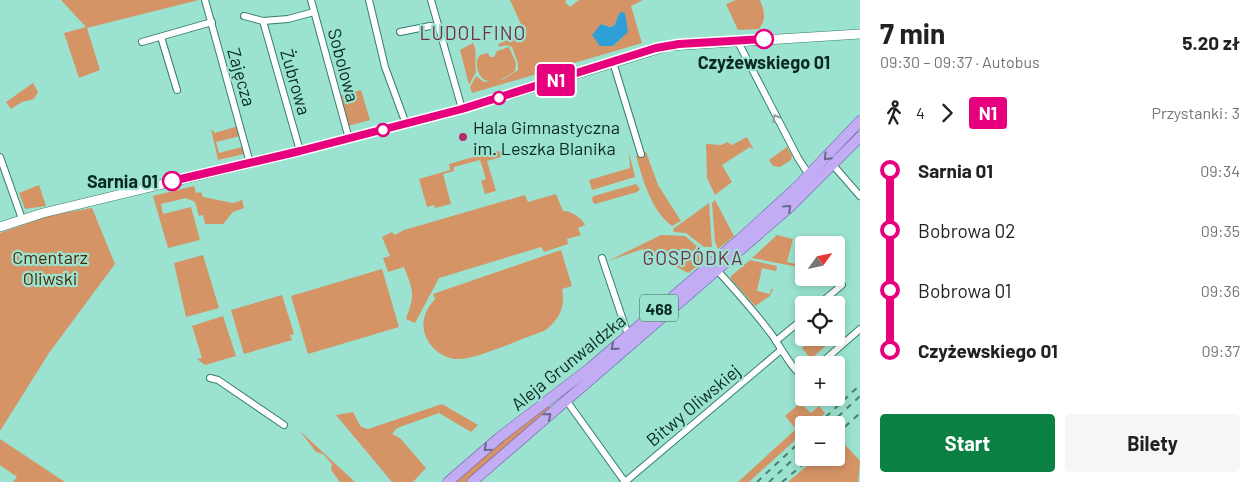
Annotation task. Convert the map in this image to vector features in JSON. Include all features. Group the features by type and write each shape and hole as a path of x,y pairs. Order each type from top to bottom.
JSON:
{"main road":[{"name":"Aleja Grunwaldzka","path":"448,482 500,437 628,335 763,218 809,175 860,121"},
{"name":"Aleja Grunwaldzka","path":"472,482 791,206 860,138"}],"street":[{"name":"Zajęcza","path":"205,0 250,163"},
{"name":"Sobolowa","path":"312,0 349,139"},
{"path":"368,0 380,36 385,67 406,124"},
{"path":"431,0 462,109"},
{"path":"244,16 263,22 288,19 314,12"},
{"path":"142,42 212,22"},
{"name":"Żubrowa","path":"263,22 300,151"},
{"path":"400,32 430,26 438,27"},
{"path":"0,227 22,219 349,139 462,109 668,46 737,40 860,34"},
{"path":"161,37 177,90"},
{"path":"737,40 794,151 809,175"},
{"path":"613,62 641,154"},
{"path":"0,157 22,219"},
{"path":"833,165 860,196"},
{"path":"602,258 628,335"},
{"path":"717,270 776,341 780,350 795,368"},
{"path":"829,296 841,286"},
{"path":"776,341 795,325"},
{"path":"829,356 860,329"},
{"name":"Bitwy Oliwskiej","path":"566,400 625,482 780,350"},
{"path":"210,378 218,380 284,425"}],"green space":[{"path":"61,0 199,0 87,28 100,70 79,78 64,33 86,27"},
{"path":"510,0 566,0 565,2 570,7 579,0 643,0 631,6 642,43 472,93 470,87 476,76 484,82 504,79 518,70 518,64 512,47 506,45 500,47 498,44 525,33","holes":["620,12 622,38 613,46 601,24 614,26"]},
{"path":"736,0 760,0 764,11 764,18 759,29 738,30 726,4"},
{"path":"473,43 476,72 469,85 460,50"},
{"path":"509,47 516,63 515,71 500,80 489,81 481,77 477,67 480,55 488,53 490,57 494,57 497,51"},
{"path":"33,83 38,92 34,99 22,102 11,109 6,102"},
{"path":"361,90 370,120 348,126 340,96"},
{"path":"238,126 240,136 216,142 219,153 242,147 244,154 218,160 211,129 215,133"},
{"path":"747,137 754,150 750,147 722,165 732,182 715,195 707,178 706,144 721,145 727,142 732,145"},
{"path":"787,147 792,156 791,160 780,167 773,166 769,160"},
{"path":"494,151 507,152 508,155 487,161 496,191 485,194 481,181 486,179 480,160 454,167 454,171 443,174 451,204 435,208 434,205 427,207 419,179 450,170 449,164"},
{"path":"629,152 635,177 592,190 589,180 630,168"},
{"path":"646,152 658,185 681,221 672,226 653,203 645,184 636,156"},
{"path":"636,184 640,189 637,192 595,204 593,202 592,198 594,196"},
{"path":"39,185 46,206 25,209 19,193"},
{"path":"194,186 196,193 201,192 203,197 233,203 242,200 244,208 233,212 223,224 205,224 203,215 199,216 195,202 186,198 161,204 163,214 191,207 200,240 168,248 153,196"},
{"path":"556,194 563,211 579,217 585,225 578,228 581,235 567,239 568,244 544,252 541,247 439,278 415,323 406,319 412,298 410,282 404,267 388,272 383,258 390,256 382,237 392,232 395,235 404,230 525,195 528,202"},
{"path":"715,200 734,236 718,249 715,242 712,203"},
{"path":"709,203 712,247 704,247 686,233 674,232 673,229"},
{"name":"Cmentarz Oliwski","path":"92,208 115,264 49,353 0,431 0,233 51,215"},
{"path":"661,235 685,236 710,257 688,273 677,267 666,251 648,262 643,249 608,261"},
{"path":"777,235 793,239 787,262 795,264 795,266 752,258"},
{"path":"561,250 572,286 562,289 563,302 560,313 544,331 489,352 460,359 444,356 435,350 429,342 423,327 426,312 435,299 433,294"},
{"path":"203,255 219,308 186,317 174,263"},
{"path":"750,260 777,266 776,271 762,268 757,291 770,294 771,289 773,289 770,296 755,306 731,279 731,276"},
{"path":"382,269 399,327 308,354 291,296"},
{"path":"282,295 294,334 290,335 292,340 244,354 231,310"},
{"path":"223,316 236,356 205,365 197,359 202,358 192,326"},
{"path":"804,346 826,346 814,356 809,356 802,348"},
{"path":"442,404 478,425 471,432 439,413 397,428 392,434 400,438 426,468 413,482 392,482 336,415 353,412 361,427 368,429"},
{"path":"548,405 551,409 466,482 453,482 506,436"},
{"path":"797,406 803,406 811,413 819,406 825,413 822,416 795,416 795,428 785,416"},
{"path":"795,430 795,440 749,482 738,482"},
{"path":"300,431 355,482 340,482 331,470 332,464 323,454 316,452"},
{"path":"0,439 65,482 13,482 17,477 0,465"},
{"path":"845,445 860,461 858,482 788,482 807,466 845,466"}],"water":[{"path":"620,12 625,13 628,32 613,46 600,46 592,35 601,24 610,27 614,26"}],"railway":[{"path":"827,416 860,385"},
{"path":"839,416 860,396"},
{"path":"845,427 860,413"},
{"path":"757,482 795,446"},
{"path":"769,482 795,457"},
{"path":"782,482 801,466"}],"bus line":[{"name":"N1","path":"172,181 300,151 462,109 656,48 679,44 764,39"}],"place":[{"name":"Czyżewskiego 01","path":"764,39"},
{"name":"Hala Gimnastyczna im. Leszka Blanika","path":"463,137"},
{"name":"Sarnia 01","path":"172,181"}],"district":[{"name":"LUDOLFINO","path":"473,32"},
{"name":"GOSPÓDKA","path":"693,257"}]}
